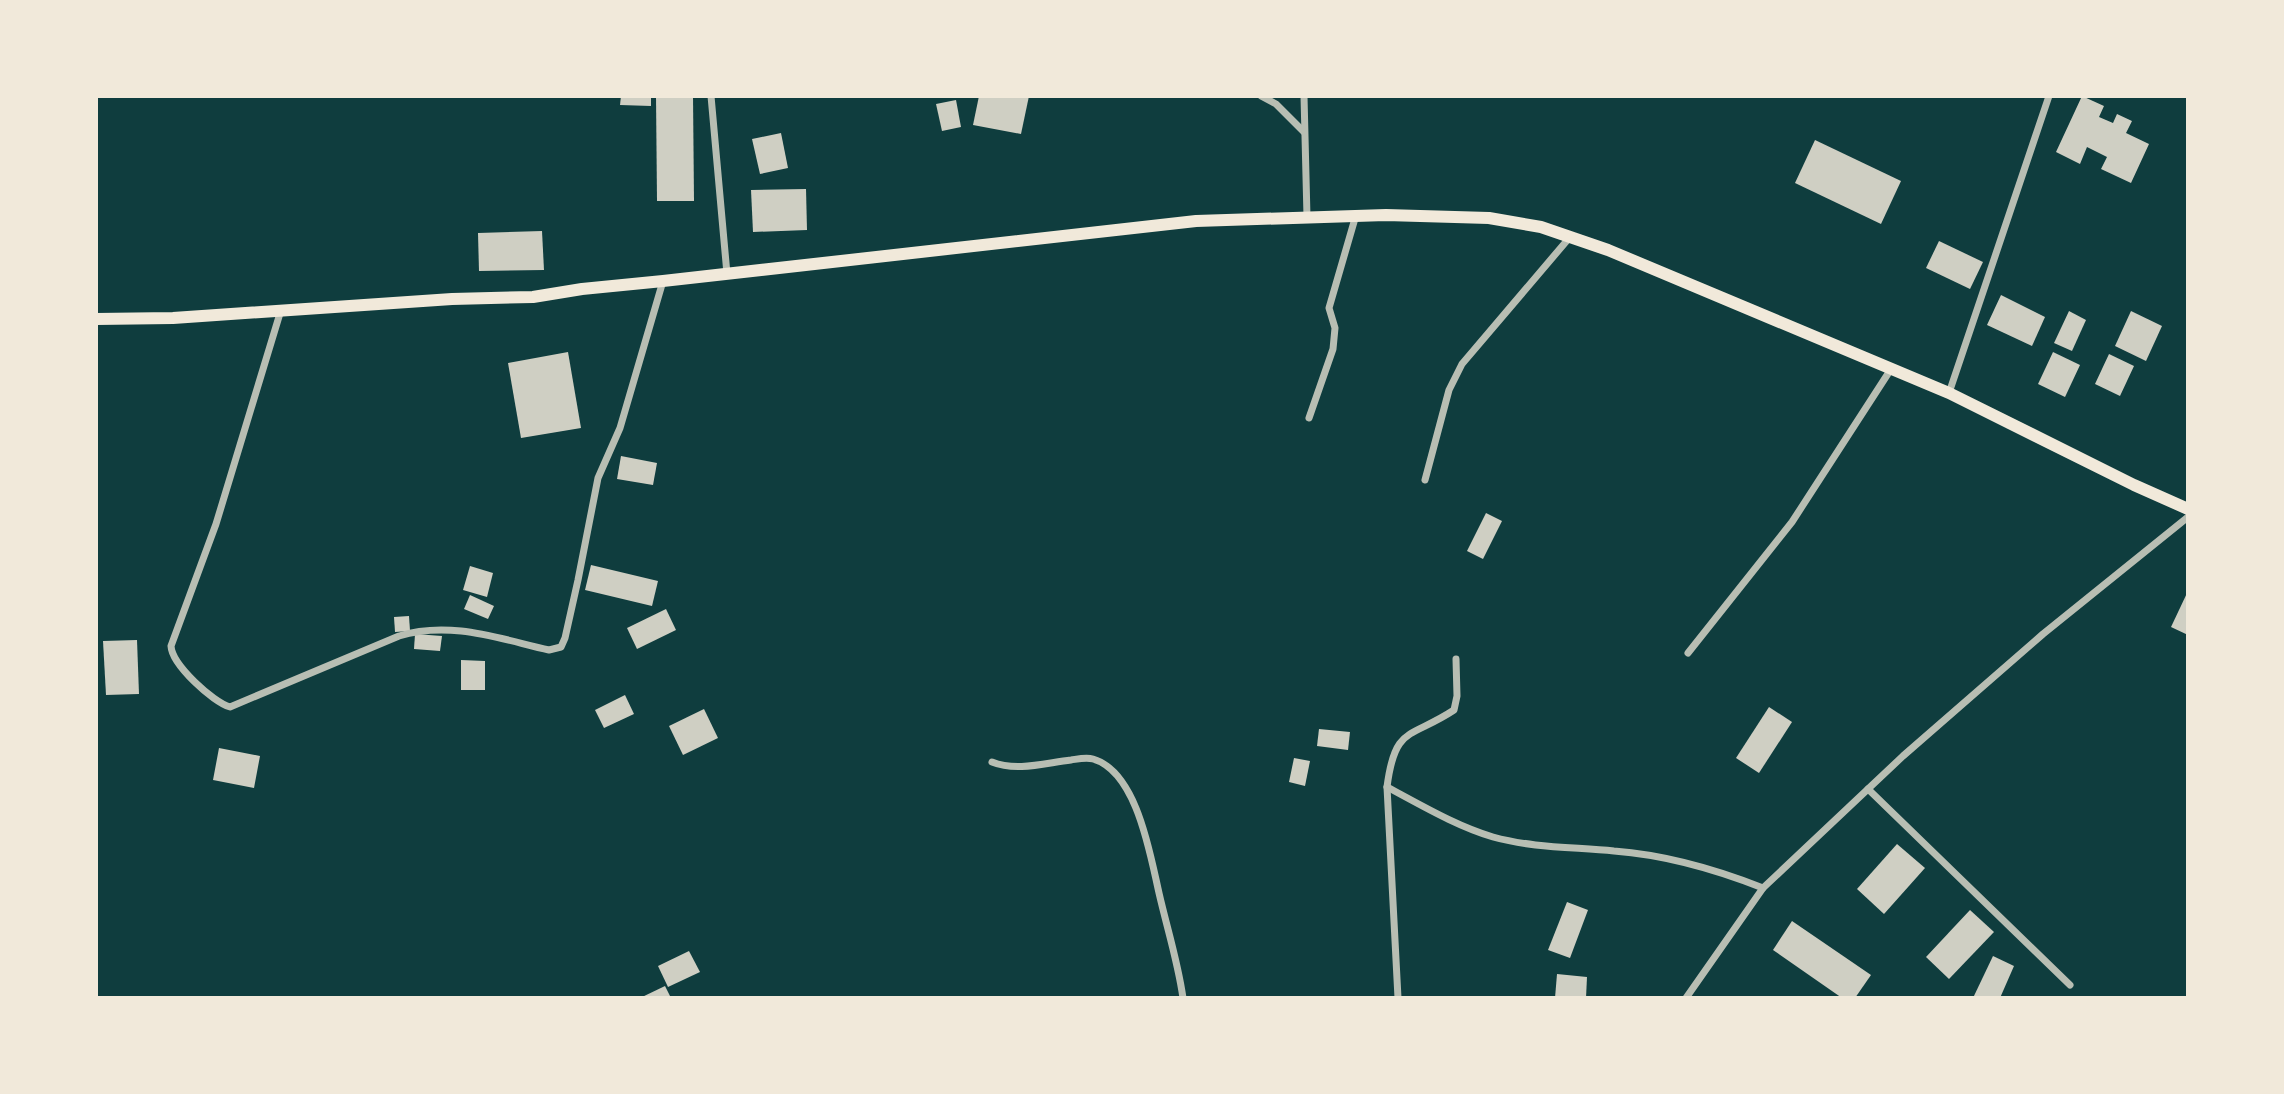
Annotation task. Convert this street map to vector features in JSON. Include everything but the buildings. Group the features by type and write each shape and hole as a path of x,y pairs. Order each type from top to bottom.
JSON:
{"main road":[{"path":"96,319 173,318 452,299 533,297 582,289 1196,220 1356,215 1489,218 1541,227 1608,250 1949,393 2188,509"}],"street":[{"path":"711,96 727,274"},
{"path":"1261,96 1276,104 1304,132"},
{"path":"1304,96 1307,217"},
{"path":"1949,393 2049,96"},
{"path":"1310,418 1333,349 1335,328 1329,308 1356,215"},
{"path":"1425,480 1449,390 1462,364 1570,237"},
{"path":"281,310 216,524 172,646 175,660 221,704 230,707 418,630 471,632 549,650 561,647 598,478 620,428 663,281"},
{"path":"1688,653 1792,522 1891,369"},
{"path":"1685,998 1763,888 1868,789 2043,634 2188,517"},
{"path":"1398,998 1387,788 1393,754 1402,739 1454,710 1457,696 1456,659"},
{"path":"992,762 1005,767 1022,767 1090,758 1109,766 1123,785 1141,822 1178,965 1182,998"},
{"path":"1387,788 1493,837 1534,845 1612,850 1677,859 1763,888"},
{"path":"1868,789 2070,985"}]}
